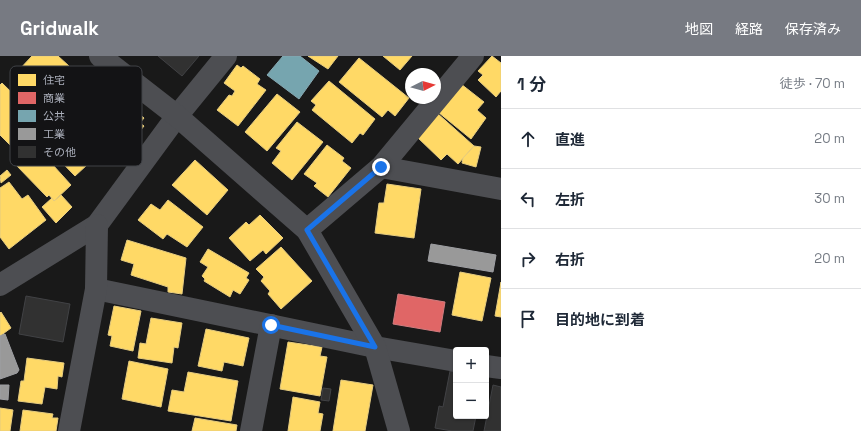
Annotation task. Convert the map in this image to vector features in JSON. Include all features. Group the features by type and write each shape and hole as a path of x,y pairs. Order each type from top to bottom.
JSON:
{"street":[{"path":"100,56 113,66"},
{"path":"142,164 177,116 226,56"},
{"path":"307,230 381,167 473,56"},
{"path":"142,89 177,116 307,230 375,347 399,431"},
{"path":"0,285 97,225 140,166"},
{"path":"381,167 501,189"},
{"path":"69,431 96,289 97,225"},
{"path":"96,289 375,347 453,360"},
{"path":"251,431 271,325"},
{"path":"489,366 501,368"}],"building: 住宅":[{"path":"32,56 58,56 69,66 23,66"},
{"path":"308,56 338,56 328,69"},
{"path":"383,56 412,56 400,70"},
{"path":"492,56 501,63 501,91 496,97 478,80 483,75 478,71"},
{"path":"359,58 405,95 405,103 395,116 388,110 382,117 339,82"},
{"path":"237,65 241,68 243,66 260,79 257,84 266,90 238,126 217,110 229,95 232,96 235,91 224,83"},
{"path":"329,81 375,119 363,135 360,133 352,143 312,110 316,105 311,101"},
{"path":"2,83 10,91 10,145 0,135 0,85"},
{"path":"461,84 484,102 477,110 486,118 471,139 438,112"},
{"path":"277,94 300,112 267,151 245,132"},
{"path":"437,113 474,146 458,164 447,154 441,160 416,136"},
{"path":"297,122 323,142 292,180 272,163 281,151 276,148"},
{"path":"327,145 344,158 342,161 351,168 328,197 314,186 317,183 304,174"},
{"path":"474,146 481,147 476,167 462,163 463,158"},
{"path":"195,160 228,190 207,215 172,185"},
{"path":"17,166 54,166 71,185 54,201 49,195 47,197"},
{"path":"65,166 86,166 75,176"},
{"path":"7,170 11,175 1,183 0,176"},
{"path":"9,182 22,199 28,195 46,220 9,249 0,237 0,188"},
{"path":"387,184 421,189 414,238 375,233 379,203 384,203"},
{"path":"61,195 72,207 56,223 42,207 52,198 54,201"},
{"path":"168,200 203,227 187,247 167,234 163,239 138,220 151,204 160,210"},
{"path":"260,215 283,238 266,254 263,250 250,261 229,238 246,222 249,225"},
{"path":"127,240 186,258 182,294 168,292 168,287 131,275 134,264 121,260"},
{"path":"281,247 312,281 281,309 268,294 270,291 261,281 264,277 256,269"},
{"path":"208,249 249,273 246,278 249,280 240,294 233,290 230,297 204,281 205,279 202,276 208,267 200,262"},
{"path":"460,272 491,278 482,321 452,315"},
{"path":"501,282 501,317 495,316"},
{"path":"114,306 141,311 133,351 110,346 112,336 108,335"},
{"path":"1,312 11,328 0,336 0,313"},
{"path":"151,318 182,323 178,348 174,347 172,363 138,358 140,343 146,344"},
{"path":"206,329 249,338 243,366 224,362 222,371 198,366"},
{"path":"288,342 322,347 320,356 327,357 320,396 280,389"},
{"path":"27,358 64,363 62,377 58,376 57,389 45,387 42,404 18,401 21,381 24,381"},
{"path":"129,361 168,369 161,407 122,399"},
{"path":"188,372 238,381 231,421 168,411 172,390 184,392"},
{"path":"341,380 373,385 365,431 333,431"},
{"path":"293,397 320,402 318,413 323,414 320,431 288,431"},
{"path":"0,408 13,410 10,431 0,431"},
{"path":"23,410 53,414 52,418 58,418 56,431 20,431"},
{"path":"195,418 237,425 236,431 192,431"}],"building: 商業":[{"path":"398,294 445,302 440,332 393,324"}],"building: 公共":[{"path":"283,56 300,56 319,71 299,99 267,75"}],"building: 工業":[{"path":"431,244 496,255 493,272 428,261"},
{"path":"5,334 19,370 17,373 0,379 0,336"},
{"path":"0,385 9,385 8,400 0,399"}],"building: その他":[{"path":"158,56 199,56 182,76"},
{"path":"26,296 70,304 63,342 19,334"},
{"path":"450,371 453,372 453,419 475,419 473,431 452,431 435,428 439,406 443,407"},
{"path":"493,385 501,387 501,431 484,431 486,419 489,419 489,405"},
{"path":"323,388 331,389 329,401 321,400"}],"route":[{"path":"271,325 375,347 307,230 381,167"}]}
